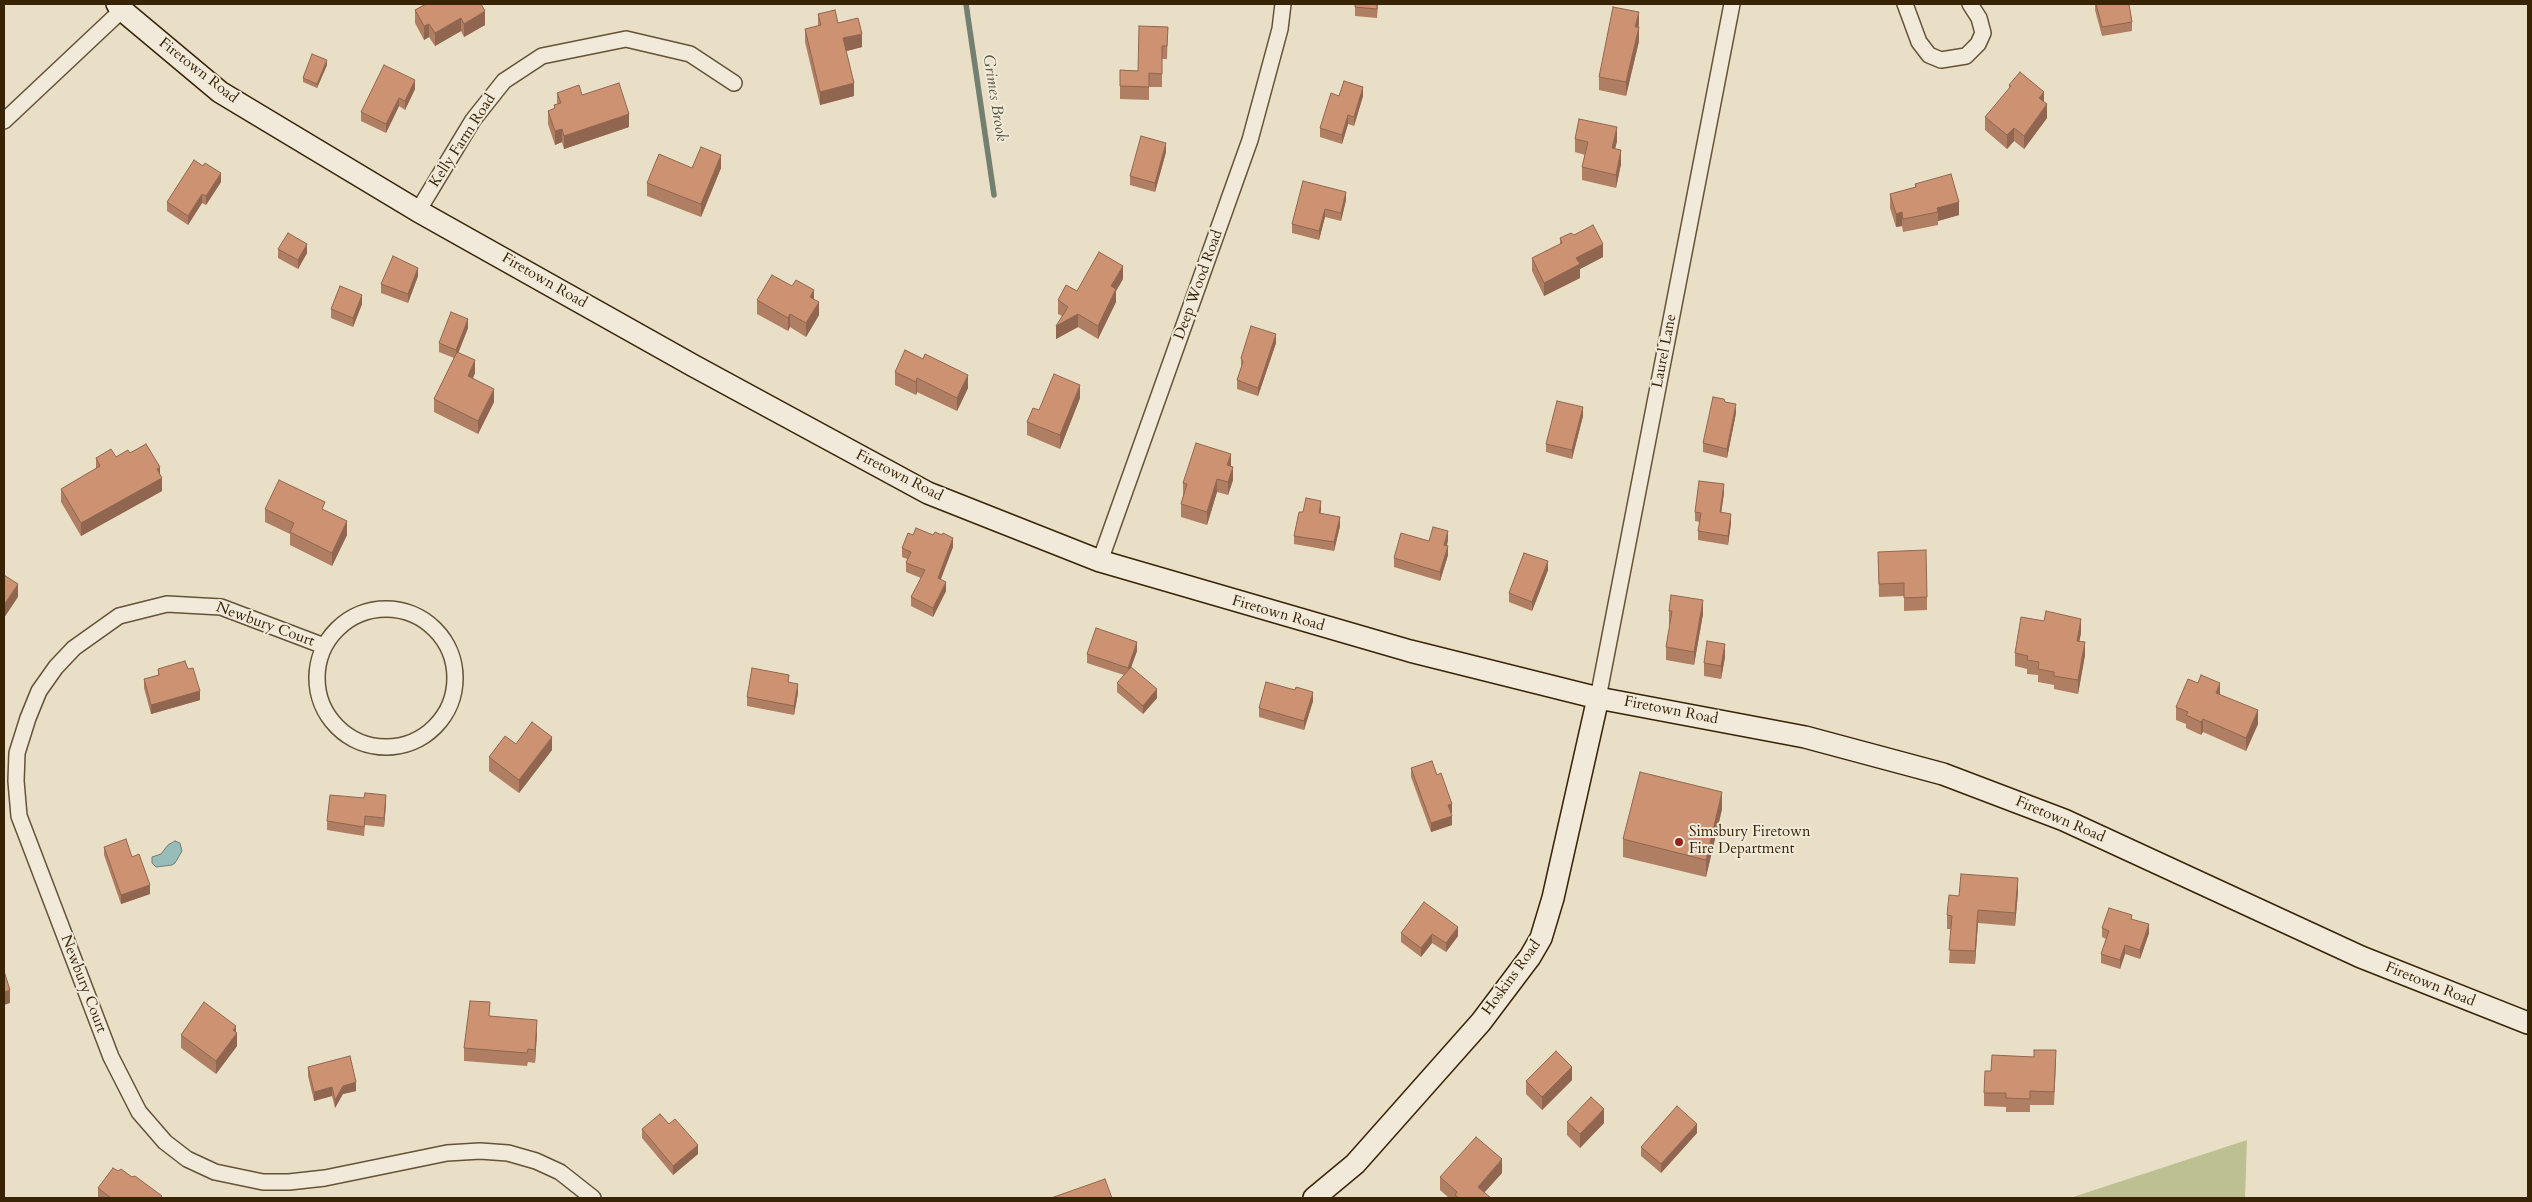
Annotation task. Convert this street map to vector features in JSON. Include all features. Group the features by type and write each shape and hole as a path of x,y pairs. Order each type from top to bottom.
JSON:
{"street":[{"name":"Deep Wood Road","path":"1100,561 1250,140 1280,29 1283,4"},
{"name":"Laurel Lane","path":"1598,698 1732,4"},
{"path":"1905,4 1918,42 1929,55 1941,60 1966,56 1978,44 1984,33 1979,18 1970,4"},
{"name":"Firetown Road","path":"120,7 220,92 418,211 694,366 928,492 1100,561 1410,651 1598,698 1806,736 1944,774 2064,820 2361,958 2528,1024"},
{"path":"4,121 120,7"},
{"name":"Kelly Farm Road","path":"418,211 473,120 504,82 542,56 626,39 690,54 734,83"},
{"name":"Newbury Court","path":"324,646 221,607 167,604 119,616 74,648 56,667 39,691 17,753 16,781 20,816 111,1057 139,1112 165,1142 187,1159 215,1172 263,1182 289,1182 325,1178 447,1153 480,1151 508,1153 536,1161 560,1172 593,1198"},
{"name":"Newbury Court","path":"378,609 401,610 422,618 439,634 451,653 455,675 452,698 442,718 426,734 405,744 382,747 360,742 340,730 325,713 317,691 317,668 324,646 337,628 356,615 378,609"},
{"name":"Hoskins Road","path":"1314,1198 1355,1164 1480,1022 1530,957 1541,938 1553,898 1598,698"}],"green space":[{"path":"2247,1140 2245,1198 2070,1198"}],"water":[{"path":"175,841 180,843 182,851 175,863 156,867 152,863 152,857 161,854 168,845"}],"building":[{"path":"426,4 481,4 485,11 464,24 461,18 435,33 429,24 424,26 415,10"},
{"path":"1355,4 1377,4 1377,9 1355,7"},
{"path":"2096,4 2129,4 2132,22 2102,27"},
{"path":"1613,7 1639,12 1635,27 1639,27 1626,82 1599,77"},
{"path":"835,10 838,23 858,18 862,34 843,38 854,83 820,92 805,29 821,25 818,14"},
{"path":"1139,26 1168,27 1167,46 1162,46 1162,74 1149,73 1149,87 1120,86 1120,70 1138,71"},
{"path":"312,54 327,60 317,84 303,78"},
{"path":"384,65 415,80 405,101 399,98 386,124 361,112"},
{"path":"2020,72 2044,92 2039,98 2047,104 2024,136 2014,128 2007,135 1985,117"},
{"path":"1344,81 1363,87 1354,117 1348,115 1342,135 1320,128 1331,93 1339,96"},
{"path":"619,83 629,114 564,136 562,129 555,131 548,111 555,108 554,105 561,103 557,93 579,85 582,95"},
{"path":"1579,119 1617,127 1612,148 1621,150 1616,175 1582,167 1588,142 1575,139"},
{"path":"1141,136 1166,143 1155,183 1130,176"},
{"path":"701,147 721,155 701,204 647,183 659,154 692,168"},
{"path":"194,160 203,166 205,163 221,173 206,196 202,194 188,216 167,202"},
{"path":"1951,174 1959,202 1937,208 1938,212 1903,219 1902,212 1896,214 1890,194 1916,187 1915,184"},
{"path":"1303,181 1346,192 1341,213 1325,209 1319,231 1292,224"},
{"path":"1593,225 1603,244 1576,258 1580,264 1544,283 1532,258 1562,243 1560,238 1571,233 1574,235"},
{"path":"288,233 307,244 298,260 278,249"},
{"path":"1099,252 1123,266 1111,286 1116,289 1098,326 1078,314 1056,326 1068,307 1058,300 1066,285 1077,291"},
{"path":"393,256 418,268 408,294 381,284"},
{"path":"772,275 792,286 796,280 814,290 810,297 819,302 806,323 790,314 788,318 757,300"},
{"path":"340,286 362,295 353,318 331,309"},
{"path":"451,312 468,319 456,350 439,343"},
{"path":"1251,326 1276,334 1258,388 1237,380 1243,362 1241,358"},
{"path":"905,350 923,359 925,354 968,375 957,398 917,378 916,382 895,372"},
{"path":"457,352 475,360 468,376 494,389 478,421 434,399"},
{"path":"1054,374 1080,385 1060,435 1027,422 1033,408 1039,410"},
{"path":"1713,397 1736,404 1727,449 1703,443"},
{"path":"1557,401 1583,407 1572,450 1546,444"},
{"path":"1196,443 1231,454 1227,465 1233,467 1228,482 1217,479 1207,512 1181,504 1187,484 1183,483"},
{"path":"146,444 160,467 157,469 162,478 81,523 61,489 100,466 96,458 111,449 116,457 128,450 130,453"},
{"path":"279,480 325,502 322,509 347,521 332,553 290,532 294,523 265,509"},
{"path":"1699,481 1724,484 1720,512 1731,514 1728,536 1698,531 1701,513 1695,512"},
{"path":"1306,498 1321,501 1319,513 1340,517 1334,542 1294,536 1299,512 1303,512"},
{"path":"1433,527 1448,531 1444,545 1448,546 1440,572 1394,558 1401,533 1429,541"},
{"path":"916,528 933,535 935,532 942,535 943,533 953,538 938,578 946,582 933,608 911,597 925,570 906,563 911,552 902,548 908,533 913,535"},
{"path":"1926,550 1927,597 1904,598 1904,583 1879,584 1878,552"},
{"path":"1524,553 1548,561 1532,602 1509,593"},
{"path":"4,575 18,584 4,605"},
{"path":"1671,595 1703,600 1694,652 1666,647 1672,611 1669,611"},
{"path":"2046,611 2081,619 2077,641 2085,642 2078,680 2054,676 2054,672 2038,669 2039,662 2027,660 2028,656 2015,653 2021,617 2044,621"},
{"path":"1096,628 1137,642 1128,668 1087,654"},
{"path":"1707,641 1725,644 1721,666 1704,663"},
{"path":"185,661 188,669 193,668 200,691 151,705 144,679 159,675 158,669"},
{"path":"1131,667 1157,689 1143,706 1117,683"},
{"path":"752,668 789,675 788,682 798,684 794,706 747,697"},
{"path":"2201,675 2220,683 2216,693 2258,710 2246,738 2203,719 2201,722 2186,715 2188,712 2176,707 2188,679 2198,683"},
{"path":"1266,682 1295,690 1296,687 1313,692 1304,721 1259,708"},
{"path":"532,722 552,737 519,780 489,757 505,736 516,744"},
{"path":"1432,761 1437,775 1441,773 1452,804 1448,805 1452,816 1431,823 1411,768"},
{"path":"1640,772 1722,792 1706,860 1623,839"},
{"path":"365,793 386,795 384,818 365,816 364,827 327,821 330,795 364,798"},
{"path":"126,839 132,857 139,854 150,885 121,895 104,847"},
{"path":"1961,874 2018,878 2015,913 1978,910 1975,951 1949,950 1952,916 1947,915 1949,895 1959,896"},
{"path":"1424,902 1458,927 1446,943 1432,934 1421,948 1401,933"},
{"path":"2109,908 2132,915 2131,919 2149,924 2140,950 2125,945 2120,960 2101,954 2109,931 2102,928"},
{"path":"4,971 10,990 4,992"},
{"path":"470,1001 490,1002 489,1016 537,1020 535,1050 528,1049 527,1053 464,1048"},
{"path":"204,1002 236,1026 233,1030 237,1033 216,1061 181,1035"},
{"path":"2034,1050 2056,1050 2054,1092 2030,1091 2030,1099 2006,1098 2006,1093 1984,1093 1985,1071 1991,1071 1992,1055 2034,1057"},
{"path":"1556,1051 1572,1067 1542,1097 1526,1081"},
{"path":"350,1056 356,1082 343,1086 335,1100 332,1087 314,1092 308,1067"},
{"path":"1591,1097 1604,1109 1580,1134 1567,1122"},
{"path":"1677,1106 1697,1124 1661,1164 1641,1147"},
{"path":"660,1114 669,1124 675,1119 698,1145 673,1166 642,1129"},
{"path":"1476,1137 1502,1159 1478,1187 1491,1198 1459,1198 1455,1195 1457,1192 1440,1177"},
{"path":"113,1168 118,1171 121,1169 132,1177 135,1176 162,1196 160,1198 111,1198 98,1188"},
{"path":"1105,1179 1112,1198 1051,1198"}],"waterway":[{"name":"Grimes Brook","path":"966,4 994,195"}],"place":[{"name":"Simsbury Firetown Fire Department","path":"1679,842"}]}
